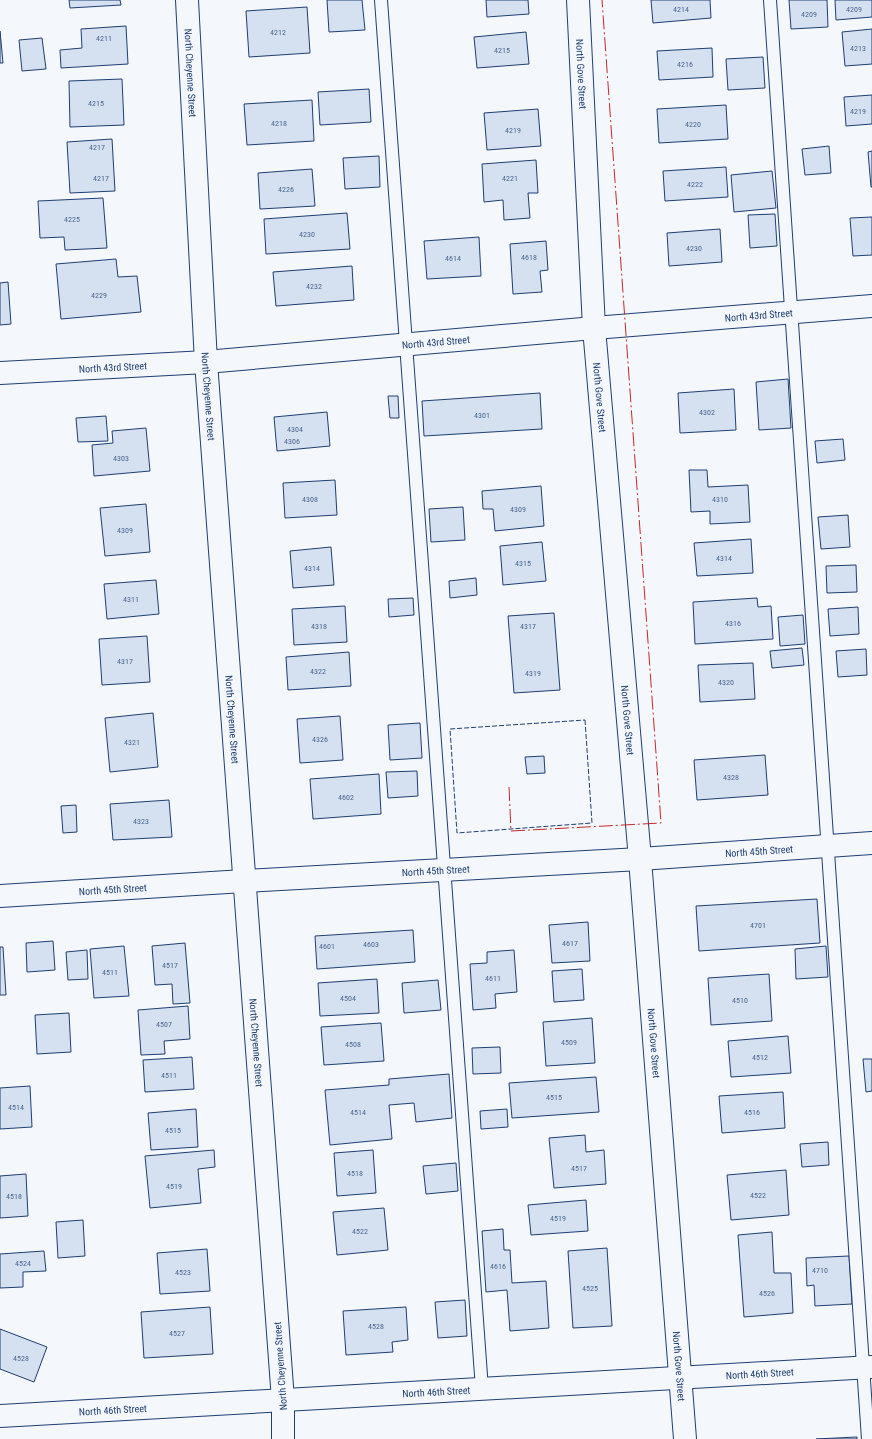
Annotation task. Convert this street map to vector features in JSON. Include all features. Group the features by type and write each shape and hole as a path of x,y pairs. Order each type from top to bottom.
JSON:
{"street":[{"name":"North Cheyenne Street","path":"188,0 206,362 283,1400 282,1439"},
{"name":"North Gove Street","path":"578,0 594,328 640,859 685,1439"},
{"name":"North 43rd Street","path":"0,373 206,362 594,328 872,306"},
{"name":"North 45th Street","path":"0,896 640,859 872,843"},
{"name":"North 46th Street","path":"0,1416 680,1377 868,1368"}],"lane":[{"path":"381,0 482,1389"},
{"path":"770,0 790,313 828,846 868,1368 868,1439"}],"building":[{"path":"69,0 120,0 121,5 70,8"},
{"path":"327,0 362,0 365,30 329,32"},
{"path":"486,0 528,0 529,14 487,17"},
{"path":"651,0 710,0 711,18 653,23"},
{"path":"789,0 827,0 828,27 791,29"},
{"path":"835,0 872,0 872,17 836,20"},
{"path":"307,7 310,53 249,57 246,11"},
{"path":"126,26 128,64 61,68 60,50 82,48 81,29"},
{"path":"872,29 872,64 845,66 842,32"},
{"path":"0,31 3,63 0,63"},
{"path":"526,32 529,64 477,68 474,37"},
{"path":"42,38 46,69 22,71 19,40"},
{"path":"712,48 713,77 659,80 657,51"},
{"path":"763,57 765,88 728,90 726,59"},
{"path":"122,79 124,125 70,127 69,81"},
{"path":"369,89 371,122 320,125 318,92"},
{"path":"872,95 872,124 846,126 844,97"},
{"path":"312,100 314,141 247,145 244,104"},
{"path":"726,105 728,139 659,143 657,109"},
{"path":"538,109 541,146 487,150 484,113"},
{"path":"112,139 115,191 70,193 67,142"},
{"path":"829,146 831,173 805,175 802,149"},
{"path":"872,151 872,187 871,187 868,152"},
{"path":"379,156 380,187 345,189 343,158"},
{"path":"536,160 538,193 528,193 530,218 504,220 503,200 484,202 482,164"},
{"path":"726,167 728,197 665,201 663,171"},
{"path":"312,169 315,206 260,209 258,173"},
{"path":"772,171 776,208 734,212 731,175"},
{"path":"103,198 107,248 65,250 64,237 40,238 38,201"},
{"path":"347,213 350,249 266,254 264,219"},
{"path":"775,214 777,246 750,248 748,215"},
{"path":"872,217 872,255 853,256 850,218"},
{"path":"720,229 722,262 669,266 667,233"},
{"path":"479,237 481,276 427,279 424,241"},
{"path":"546,241 548,270 540,271 542,292 513,294 510,244"},
{"path":"116,259 118,277 137,276 141,312 61,319 56,264"},
{"path":"352,266 354,300 276,306 273,272"},
{"path":"8,282 11,324 0,325 0,283"},
{"path":"788,379 791,428 759,430 756,382"},
{"path":"734,389 736,430 680,433 678,393"},
{"path":"540,393 542,429 424,436 422,401"},
{"path":"388,396 398,396 399,418 390,418"},
{"path":"327,412 330,446 277,451 274,417"},
{"path":"106,416 108,441 78,442 76,418"},
{"path":"146,428 150,471 94,476 92,445 113,443 112,431"},
{"path":"843,439 845,460 817,463 815,441"},
{"path":"689,470 707,470 708,487 748,485 750,522 710,524 710,511 691,512"},
{"path":"335,480 337,515 285,518 283,483"},
{"path":"541,486 544,526 495,531 493,509 483,509 482,491"},
{"path":"146,504 150,552 105,556 100,508"},
{"path":"463,507 465,540 431,542 429,509"},
{"path":"848,515 850,547 821,549 818,517"},
{"path":"751,539 753,573 697,576 694,543"},
{"path":"542,542 546,581 503,585 500,546"},
{"path":"331,547 334,585 293,588 290,551"},
{"path":"856,565 857,592 827,593 826,566"},
{"path":"476,578 477,595 450,598 449,581"},
{"path":"156,580 159,614 107,619 104,584"},
{"path":"413,598 414,615 389,617 388,599"},
{"path":"757,598 758,607 771,606 773,639 695,644 693,602"},
{"path":"345,606 347,642 294,645 292,609"},
{"path":"858,607 859,634 830,636 828,609"},
{"path":"554,613 560,690 514,693 508,616"},
{"path":"803,615 805,644 780,646 778,617"},
{"path":"147,636 150,682 102,685 99,639"},
{"path":"802,648 804,665 772,668 770,651"},
{"path":"866,649 867,675 838,677 836,651"},
{"path":"349,652 351,686 288,690 286,657"},
{"path":"753,663 755,699 700,702 698,665"},
{"path":"153,713 158,767 110,772 105,718"},
{"path":"340,716 343,760 300,763 297,719"},
{"path":"420,723 422,758 390,760 388,725"},
{"path":"765,755 768,795 697,800 694,760"},
{"path":"544,756 545,773 527,774 525,757"},
{"path":"417,771 418,796 388,798 386,772"},
{"path":"379,774 381,814 313,819 310,779"},
{"path":"169,800 172,837 113,840 110,804"},
{"path":"76,805 77,832 63,833 61,806"},
{"path":"817,899 820,943 699,951 696,906"},
{"path":"588,922 590,961 552,963 549,925"},
{"path":"413,930 415,962 317,969 315,936"},
{"path":"53,941 55,970 27,972 26,943"},
{"path":"185,943 190,1003 173,1004 172,984 155,985 152,946"},
{"path":"124,946 129,996 94,998 90,949"},
{"path":"826,946 828,977 796,979 795,949"},
{"path":"0,947 3,947 6,995 0,995"},
{"path":"87,950 88,979 68,980 66,952"},
{"path":"514,950 517,992 495,994 496,1008 473,1010 470,964 487,963 487,952"},
{"path":"582,969 584,1000 554,1002 552,971"},
{"path":"769,974 772,1021 711,1025 708,978"},
{"path":"377,979 379,1013 320,1016 318,983"},
{"path":"438,980 441,1010 404,1013 402,983"},
{"path":"188,1006 190,1039 164,1041 165,1054 141,1055 138,1010"},
{"path":"69,1013 71,1052 37,1054 35,1015"},
{"path":"592,1018 595,1063 546,1066 543,1022"},
{"path":"381,1023 384,1061 324,1065 321,1027"},
{"path":"788,1036 791,1073 731,1077 728,1041"},
{"path":"500,1047 501,1073 473,1074 472,1048"},
{"path":"192,1057 194,1089 145,1092 143,1060"},
{"path":"863,1059 872,1059 872,1091 866,1092"},
{"path":"449,1074 452,1118 416,1122 414,1103 389,1105 392,1139 330,1145 325,1090 389,1085 389,1079"},
{"path":"596,1077 599,1112 512,1118 509,1083"},
{"path":"30,1086 32,1127 0,1129 0,1088"},
{"path":"783,1092 785,1128 722,1133 719,1096"},
{"path":"196,1109 198,1147 151,1150 148,1113"},
{"path":"507,1109 508,1127 481,1129 480,1111"},
{"path":"585,1135 586,1152 604,1150 606,1184 554,1188 549,1138"},
{"path":"828,1142 829,1165 802,1167 800,1144"},
{"path":"214,1150 215,1167 198,1169 201,1203 150,1208 145,1156"},
{"path":"373,1150 376,1193 337,1196 334,1153"},
{"path":"456,1163 458,1191 426,1194 423,1166"},
{"path":"786,1170 789,1215 731,1220 727,1175"},
{"path":"26,1174 28,1216 0,1218 0,1176"},
{"path":"586,1200 588,1231 531,1235 528,1205"},
{"path":"384,1208 388,1250 337,1255 333,1212"},
{"path":"83,1220 85,1256 58,1258 56,1222"},
{"path":"503,1229 504,1250 510,1250 512,1283 546,1281 549,1328 510,1331 507,1290 486,1292 482,1231"},
{"path":"772,1232 774,1273 791,1273 793,1313 744,1317 738,1235"},
{"path":"607,1248 612,1326 573,1328 568,1251"},
{"path":"207,1249 210,1291 160,1294 157,1253"},
{"path":"44,1251 46,1271 23,1272 23,1287 0,1288 0,1254"},
{"path":"849,1256 852,1304 815,1306 814,1285 807,1286 806,1258"},
{"path":"465,1300 467,1336 438,1338 435,1302"},
{"path":"210,1307 213,1354 144,1358 141,1312"},
{"path":"406,1307 408,1340 392,1342 393,1352 346,1355 343,1311"},
{"path":"0,1329 47,1347 34,1382 0,1369"},
{"path":"857,1437 857,1439 816,1439"}],"fence":[{"path":"585,720 592,823 457,833 450,729 585,720"}],"power":[{"path":"509,787 511,831 661,823 602,0"}]}
